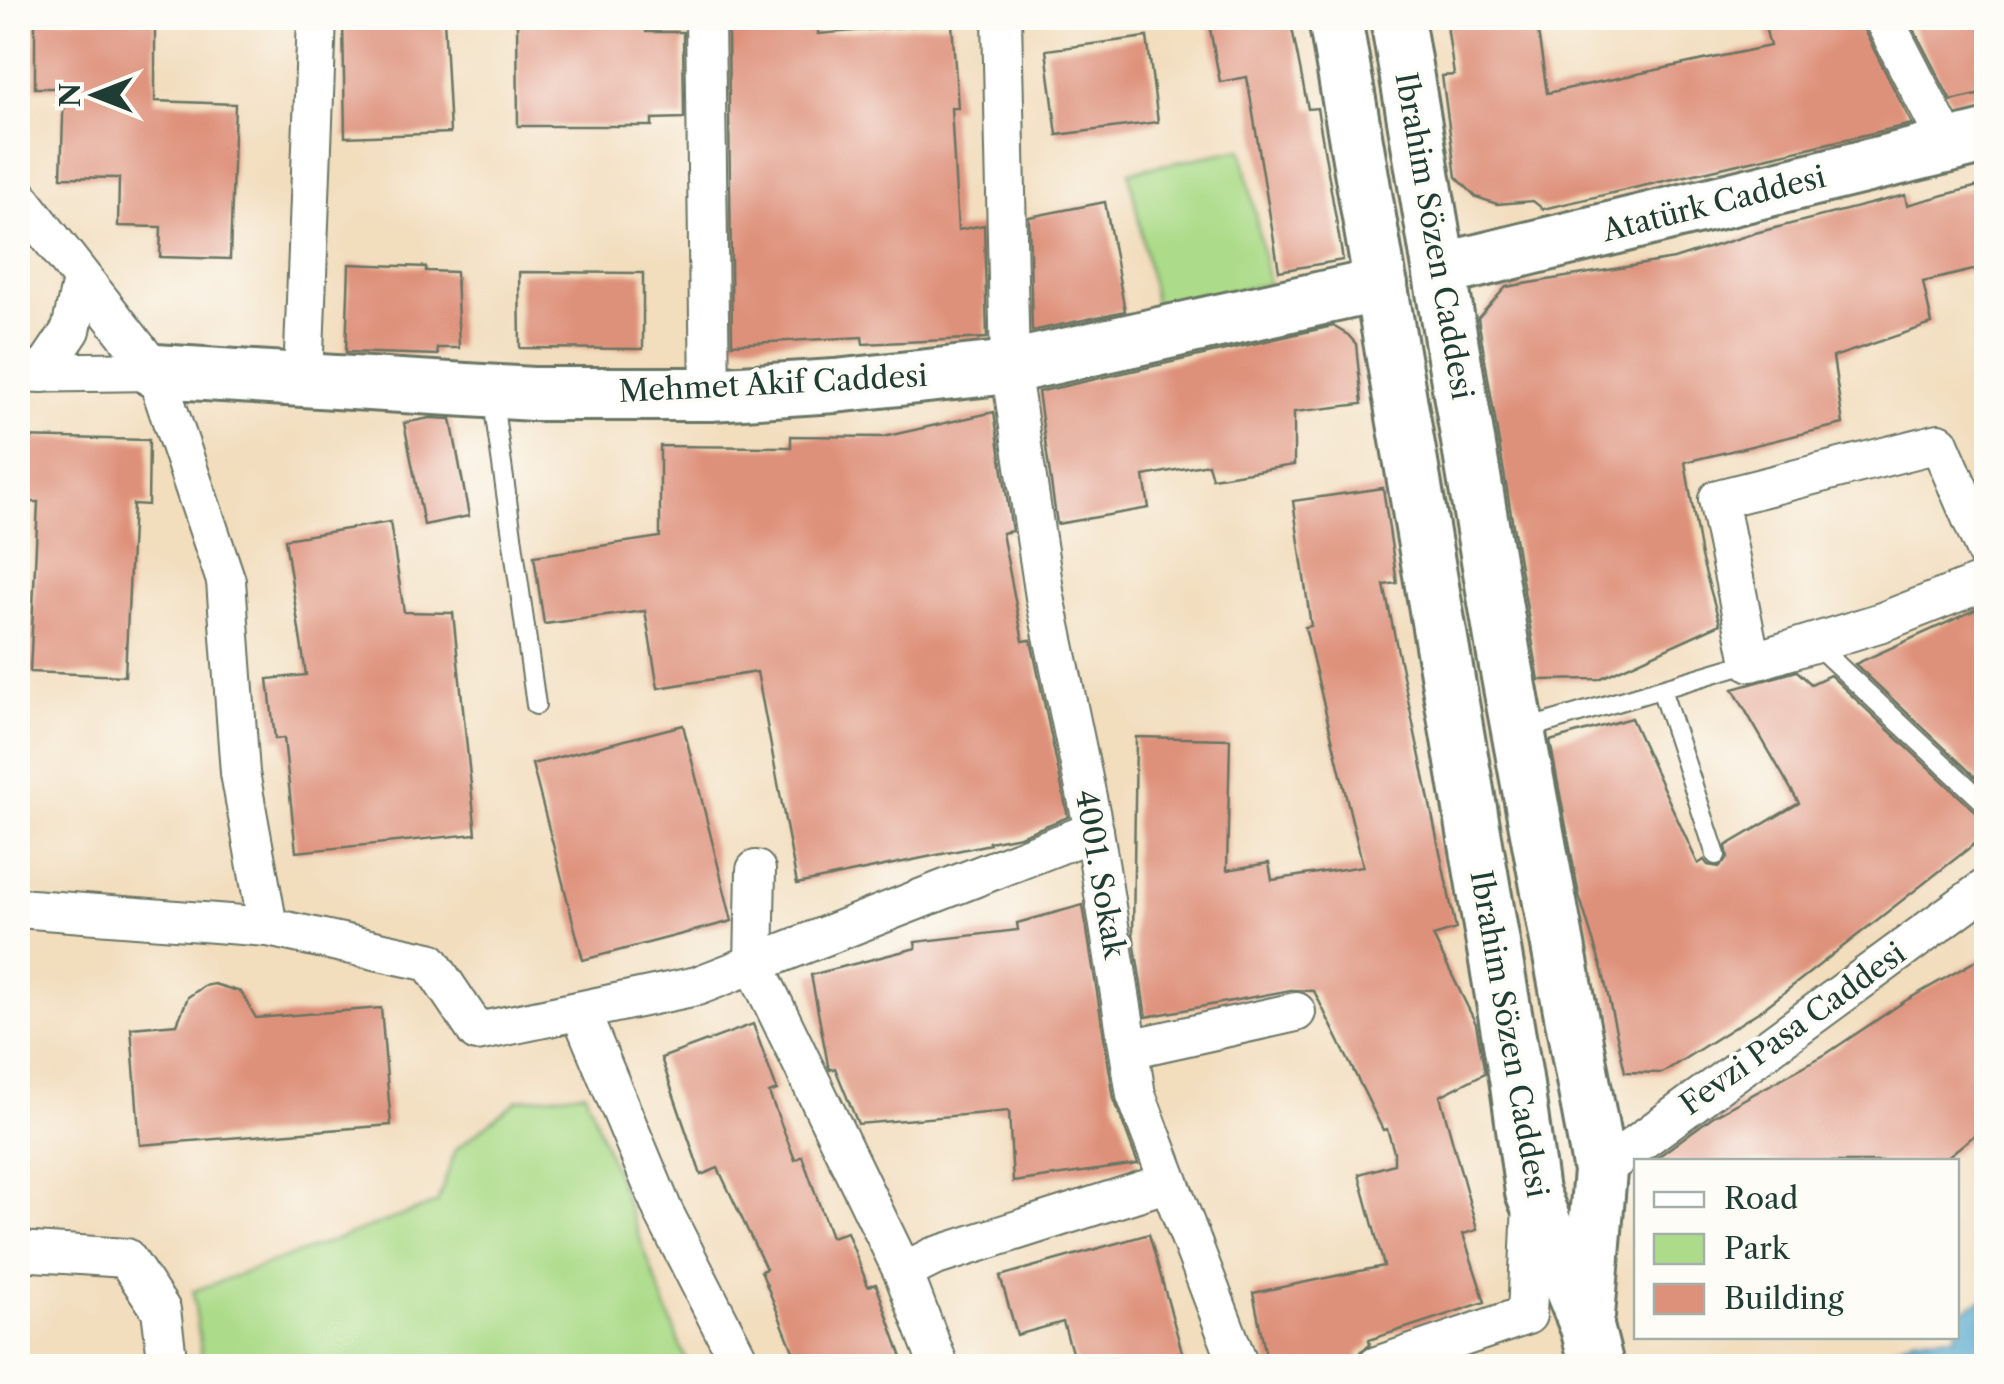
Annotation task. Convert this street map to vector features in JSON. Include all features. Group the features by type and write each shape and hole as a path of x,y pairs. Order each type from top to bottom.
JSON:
{"main road":[{"name":"Ibrahim Sözen Caddesi","path":"1335,18 1532,1192 1592,1347"},
{"name":"Ibrahim Sözen Caddesi","path":"1397,18 1518,732 1600,1171 1592,1347"},
{"name":"Atatürk Caddesi","path":"1441,270 1968,142"},
{"name":"Mehmet Akif Caddesi","path":"155,371 533,394 710,394 835,386 1010,367 1381,285"}],"street":[{"path":"303,378 317,18"},
{"path":"704,18 710,394"},
{"name":"4001. Sokak","path":"1002,18 1010,367 1046,597 1094,830 1136,1094 1239,1366"},
{"path":"1883,18 1968,142"},
{"path":"18,196 155,371 226,581 240,773 268,927"},
{"path":"30,373 71,330 82,280"},
{"path":"30,373 155,371"},
{"path":"1986,552 1975,496 1939,443 1718,499 1751,662 1882,622 1986,581"},
{"path":"18,908 268,927 430,962 477,1032 697,986 1094,830"},
{"path":"756,870 754,964 903,1272 939,1366"},
{"name":"Fevzi Pasa Caddesi","path":"1600,1171 1986,888"},
{"path":"580,1010 664,1213 742,1366"},
{"path":"1129,1049 1296,1012"},
{"path":"903,1272 934,1257 1169,1182"},
{"path":"1377,1366 1527,1314 1532,1192"},
{"path":"18,1252 126,1258 161,1310 168,1366"}],"lane":[{"path":"492,391 536,706"},
{"path":"1814,642 1986,804"},
{"path":"1518,732 1751,662"},
{"path":"1661,689 1716,855"}],"green space":[{"path":"1242,149 1269,284 1156,307 1129,172"},
{"path":"585,1092 688,1366 203,1366 193,1291 437,1203 456,1149 518,1100"}],"water":[{"path":"1986,1297 1986,1366 1858,1366 1911,1339 1959,1339 1959,1313"}],"building":[{"path":"35,18 155,18 155,101 235,104 230,259 160,257 161,227 118,226 119,178 61,177 64,88 35,88"},
{"path":"343,18 444,18 450,133 345,137"},
{"path":"517,18 646,18 646,32 683,32 684,118 652,119 652,126 518,126"},
{"path":"1208,18 1290,18 1308,109 1317,108 1343,260 1279,271 1247,77 1220,82"},
{"path":"1446,18 1536,18 1547,93 1770,46 1764,23 1794,18 1861,18 1912,124 1543,209 1533,201 1497,204 1476,197 1456,177 1442,76 1454,75"},
{"path":"1908,18 1986,18 1986,93 1951,101"},
{"path":"952,23 958,108 951,108 958,230 984,225 987,338 863,344 862,337 732,344 728,31 818,29 818,34"},
{"path":"1147,37 1158,122 1057,135 1046,50"},
{"path":"1986,184 1986,267 1923,282 1932,324 1833,357 1843,424 1685,462 1701,557 1720,624 1599,679 1539,680 1478,318 1506,287 1674,259 1755,233 1905,195 1907,205"},
{"path":"1105,202 1125,311 1032,331 1029,217"},
{"path":"349,264 456,272 459,348 437,348 438,355 346,352"},
{"path":"519,272 643,273 643,349 520,348"},
{"path":"1333,326 1356,344 1362,404 1294,412 1294,465 1212,478 1208,464 1144,476 1149,508 1057,524 1038,392"},
{"path":"994,412 1012,531 1002,533 1023,641 1031,640 1068,817 990,844 797,884 757,672 658,688 645,611 544,624 534,556 660,537 660,446 791,447 791,436 883,437"},
{"path":"451,419 469,516 424,525 404,423"},
{"path":"18,437 149,440 148,505 133,504 125,676 30,672 38,502 18,502"},
{"path":"1383,488 1397,583 1384,585 1456,929 1433,936 1476,1024 1485,1073 1440,1096 1477,1230 1463,1234 1485,1302 1369,1340 1370,1345 1355,1361 1329,1366 1268,1366 1253,1293 1384,1266 1359,1174 1394,1164 1394,1152 1387,1129 1383,1130 1314,991 1291,990 1146,1017 1133,933 1136,737 1230,739 1227,870 1269,863 1272,880 1363,866 1305,627 1311,626 1293,501"},
{"path":"390,522 404,612 453,613 476,834 296,852 284,738 275,739 268,679 306,675 285,539"},
{"path":"1986,605 1986,787 1855,664"},
{"path":"1797,671 1811,684 1830,675 1977,813 1986,816 1986,835 1763,1009 1662,1073 1625,1072 1603,973 1579,895 1550,741 1631,718 1698,864 1704,860 1719,867 1728,858 1726,846 1799,803 1733,689"},
{"path":"683,725 732,921 583,960 532,764"},
{"path":"1083,905 1114,1099 1138,1164 1013,1182 1009,1111 858,1124 835,1068 830,1070 828,1065 811,975 916,948 915,942 1018,930 1017,923"},
{"path":"1986,955 1986,1126 1945,1159 1655,1159 1712,1117 1826,1054 1905,1001"},
{"path":"214,984 241,992 256,1018 381,1008 391,1125 140,1145 131,1028 177,1024 188,997"},
{"path":"753,1024 777,1090 769,1093 795,1160 802,1156 831,1237 847,1232 868,1286 876,1284 905,1366 799,1366 761,1271 766,1269 718,1168 701,1175 661,1058"},
{"path":"1149,1234 1186,1366 1076,1366 1063,1322 1017,1335 1000,1276"}]}
